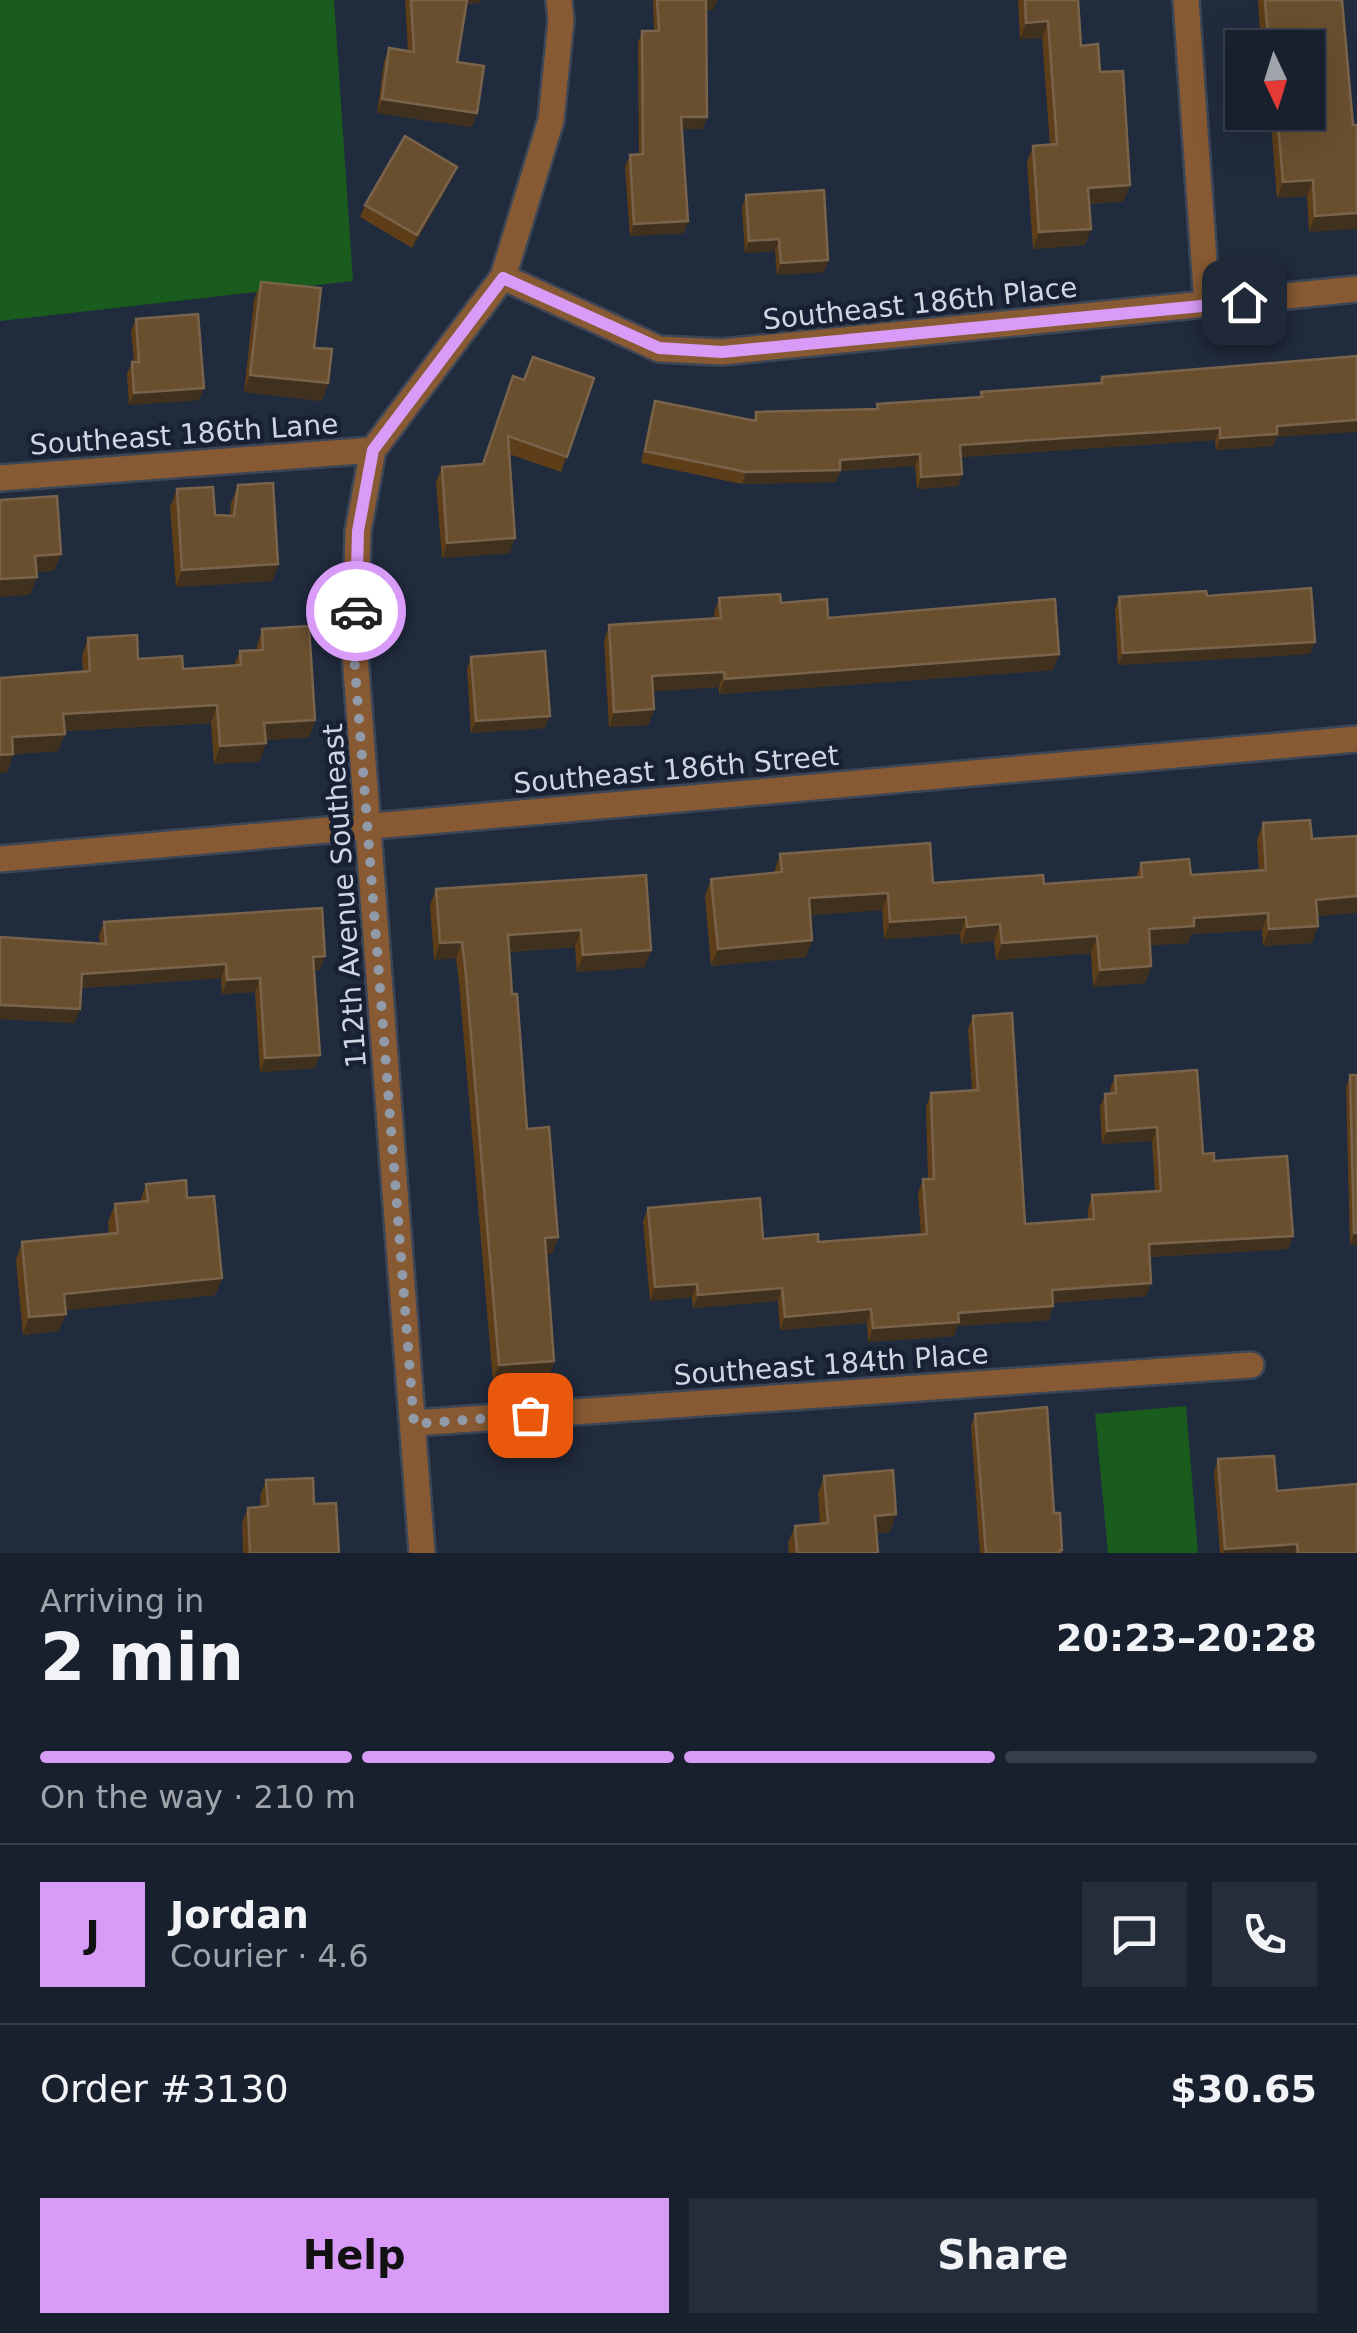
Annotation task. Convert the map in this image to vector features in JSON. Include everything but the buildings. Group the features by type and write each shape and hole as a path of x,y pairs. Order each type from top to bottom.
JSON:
{"street":[{"path":"503,278 551,120 561,20 559,0"},
{"path":"1186,0 1207,306"},
{"name":"Southeast 186th Place","path":"503,278 659,348 722,352 1357,290"},
{"name":"112th Avenue Southeast","path":"422,1553 354,655 358,531 373,450 503,278"},
{"name":"Southeast 186th Lane","path":"0,478 373,450"},
{"name":"Southeast 186th Street","path":"0,860 1357,739"},
{"name":"Southeast 184th Place","path":"414,1424 1251,1365"}],"green space":[{"path":"0,0 334,0 353,281 0,321"},
{"path":"1186,1406 1198,1553 1108,1553 1095,1414"}],"way so far":[{"path":"356,611 354,655 414,1424 530,1415"}],"route":[{"path":"356,611 358,531 373,450 503,278 659,348 722,352 1244,302"}]}
